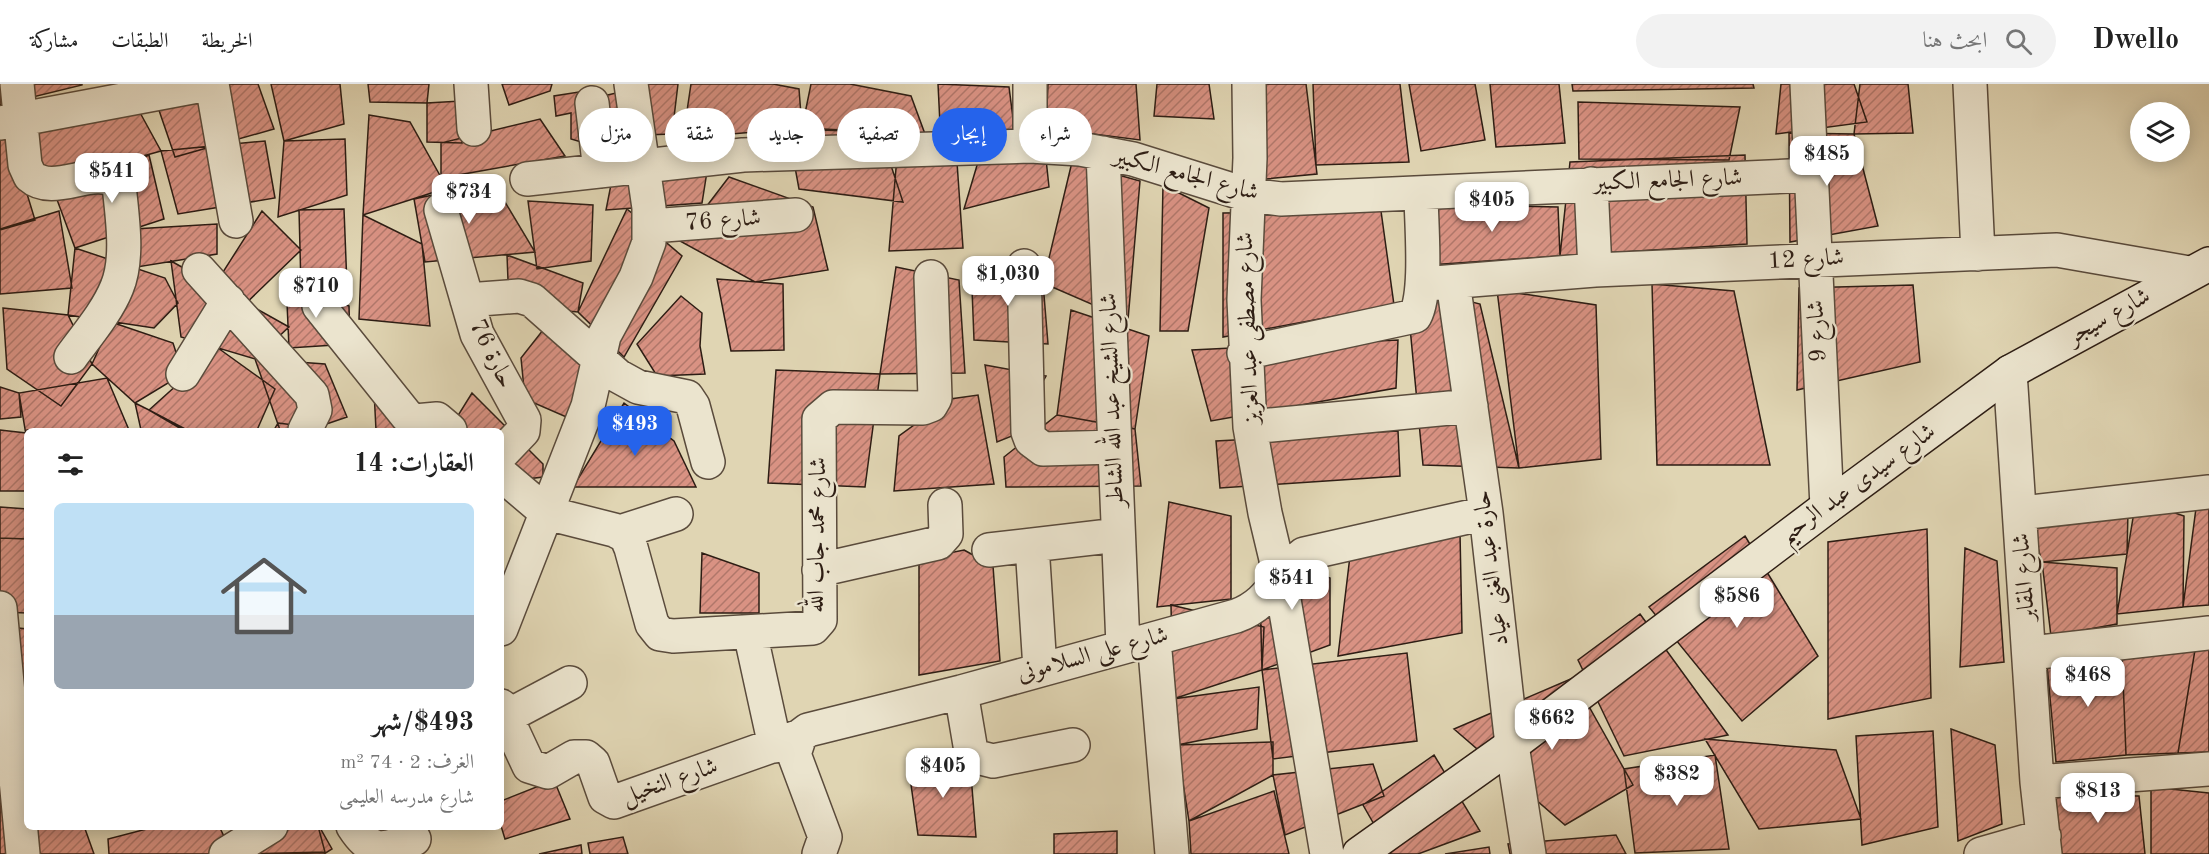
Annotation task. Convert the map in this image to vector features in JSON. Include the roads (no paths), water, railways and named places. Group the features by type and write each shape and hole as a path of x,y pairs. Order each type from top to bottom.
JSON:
{"street":[{"path":"17,84 10,121 25,165 34,180 46,183 105,177 116,181 119,185 122,273 111,299 71,357"},
{"path":"10,121 124,92 208,84"},
{"path":"212,84 236,221"},
{"path":"471,84 474,129"},
{"path":"504,621 588,406 599,352 610,322 644,259 651,226 631,84"},
{"path":"1029,84 1029,108"},
{"name":"شارع مصطفى عبد العزيز","path":"1250,84 1248,195 1244,247 1244,353 1250,427 1265,513 1280,576 1327,854"},
{"name":"شارع 9","path":"1807,84 1827,507"},
{"path":"1970,84 1978,254"},
{"path":"592,103 600,171"},
{"name":"شارع الجامع الكبير","path":"526,179 743,155 1019,146"},
{"name":"شارع الجامع الكبير","path":"1092,152 1155,165 1248,195 1281,199 1811,175"},
{"name":"شارع الشيخ عبد الله الشاطر","path":"1103,153 1118,536 1138,643 1172,854"},
{"path":"1591,184 1595,270"},
{"path":"1244,353 1408,319 1418,310 1437,283 1421,193"},
{"name":"حارة 76","path":"441,210 477,334 524,420 523,431 504,451"},
{"name":"شارع 76","path":"651,226 796,215"},
{"name":"شارع 12","path":"1437,283 1595,270 2057,250 2199,268"},
{"path":"1024,266 1028,432 1031,440 1043,449 1115,447"},
{"name":"شارع سيجر","path":"2010,372 2199,268"},
{"path":"199,270 312,395 315,410 306,428"},
{"name":"شارع محمد جاب الله","path":"620,532 629,542 652,624 660,634 673,636 813,628 820,620 819,419 833,407 923,408 931,405 935,398 932,277"},
{"name":"حارة عبد الغنى عياد","path":"1437,283 1471,406 1486,513 1512,745 1529,854"},
{"path":"467,300 519,296 532,300 547,310 618,376 638,387 687,396 693,406 708,462"},
{"path":"183,374 228,301"},
{"path":"319,306 407,416 415,421 436,419 447,428"},
{"name":"شارع سيدى عبد الرحيم","path":"1365,852 1512,745 2010,372"},
{"name":"شارع المقابر","path":"2010,372 2037,782 2044,845"},
{"path":"1250,427 1471,406"},
{"path":"504,477 547,513 620,532 676,514"},
{"path":"2020,513 2209,492"},
{"path":"819,570 938,543 946,534 945,505"},
{"name":"شارع على السلامونى","path":"788,741 817,727 962,692 1251,611 1274,590 1280,576 1304,554 1319,548 1486,513"},
{"path":"988,549 1118,536"},
{"path":"1032,545 1040,669"},
{"path":"0,608 23,854"},
{"path":"750,632 788,741 824,831 825,844 819,854"},
{"path":"2030,653 2209,633"},
{"path":"504,711 570,683"},
{"path":"962,692 971,751 977,757 993,761 1073,745"},
{"name":"شارع النخيل","path":"504,713 529,766 541,772 548,772 574,757 586,757 593,763 605,797 614,802 788,741"},
{"path":"2037,782 2209,770"},
{"path":"226,854 265,830"},
{"path":"355,830 362,844 370,851 381,852 414,839"},
{"path":"1981,854 2044,845"}]}
